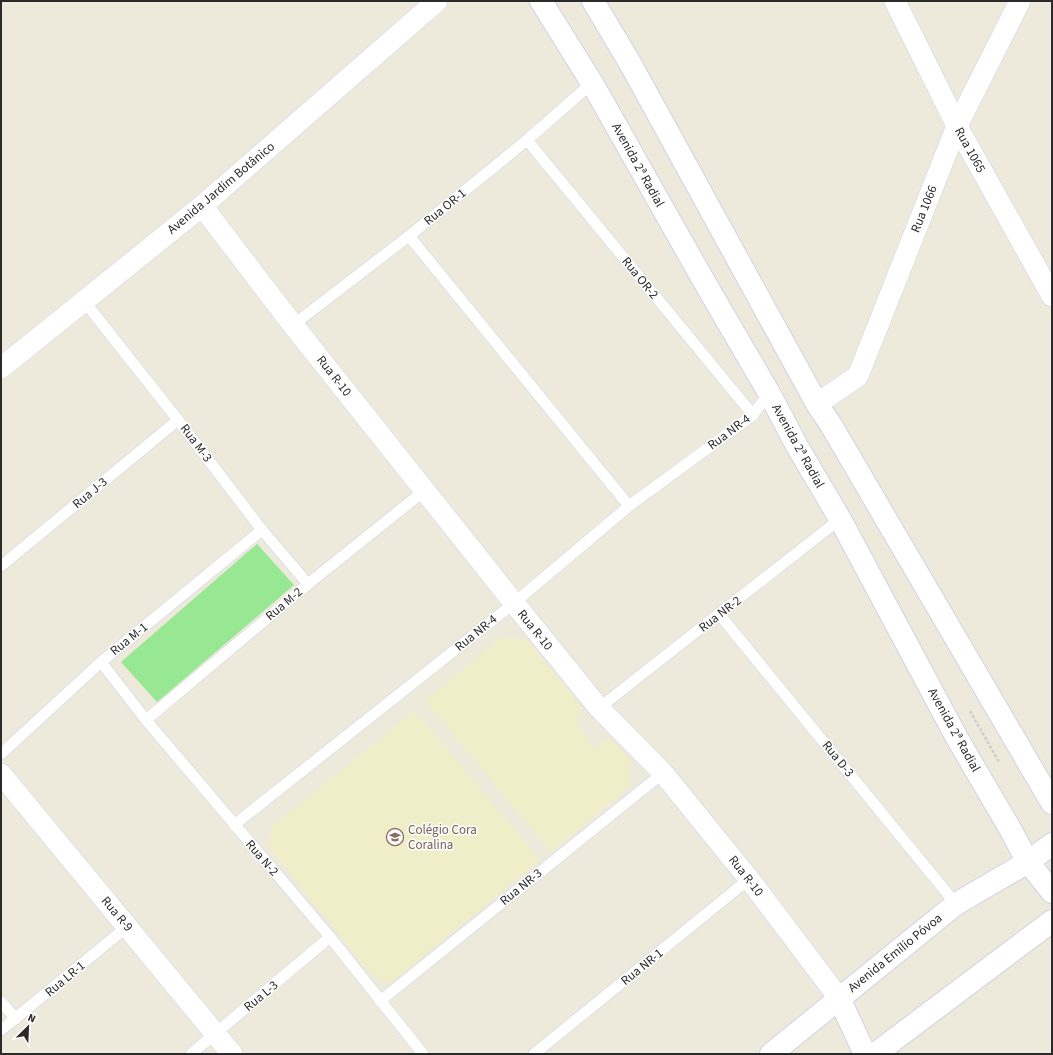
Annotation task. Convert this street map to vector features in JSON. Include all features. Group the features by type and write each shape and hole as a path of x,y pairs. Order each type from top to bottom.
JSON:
{"main road":[{"name":"Avenida 2ª Radial","path":"541,1 592,83 769,393 797,446 840,519 957,738 1028,862 1052,892"},
{"path":"593,1 630,63 817,404 835,432 1052,803"},
{"name":"Avenida Emílio Póvoa","path":"771,1054 956,904 1028,862 1052,844"},
{"path":"875,1054 1052,922"},
{"name":"Rua R-10","path":"839,998 865,1054"}],"street":[{"name":"Avenida Jardim Botânico","path":"1,368 202,206 437,1"},
{"name":"Rua 1065","path":"895,1 957,126 1052,296"},
{"name":"Rua 1066","path":"817,404 858,376 957,126 1020,1"},
{"name":"Rua R-10","path":"202,206 293,325 514,603 599,708 663,773 749,879 839,998"},
{"name":"Rua R-9","path":"1,774 128,926 232,1054"}],"lane":[{"name":"Rua OR-1","path":"293,325 408,236 527,140 592,83"},
{"name":"Rua OR-2","path":"527,140 753,415"},
{"path":"408,236 629,506"},
{"name":"Rua M-3","path":"84,301 262,530 308,584"},
{"name":"Rua NR-4","path":"234,826 514,603 629,506 753,415 769,393"},
{"name":"Rua J-3","path":"1,566 178,420"},
{"name":"Rua M-2","path":"146,720 308,584 424,491"},
{"name":"Rua NR-2","path":"599,708 840,519"},
{"name":"Rua M-1","path":"1,754 101,662 262,530"},
{"name":"Rua D-3","path":"719,614 956,904"},
{"name":"Rua N-2","path":"101,662 146,720 234,826 330,937 423,1054"},
{"name":"Rua NR-3","path":"380,1001 663,773"},
{"name":"Rua NR-1","path":"534,1054 749,879"},
{"name":"Rua LR-1","path":"1,1030 128,926"},
{"name":"Rua L-3","path":"191,1054 330,937"},
{"path":"1,1002 16,1019"}],"shaded area":[{"path":"502,637 526,640 582,708 576,724 595,750 609,738 630,760 629,787 551,852 425,701"},
{"name":"Colégio Cora Coralina","path":"415,711 540,860 392,982 374,977 269,847 271,827"}],"green space":[{"path":"257,544 294,585 157,702 121,662"}],"place":[{"name":"Colégio Cora Coralina","path":"395,837"}]}
